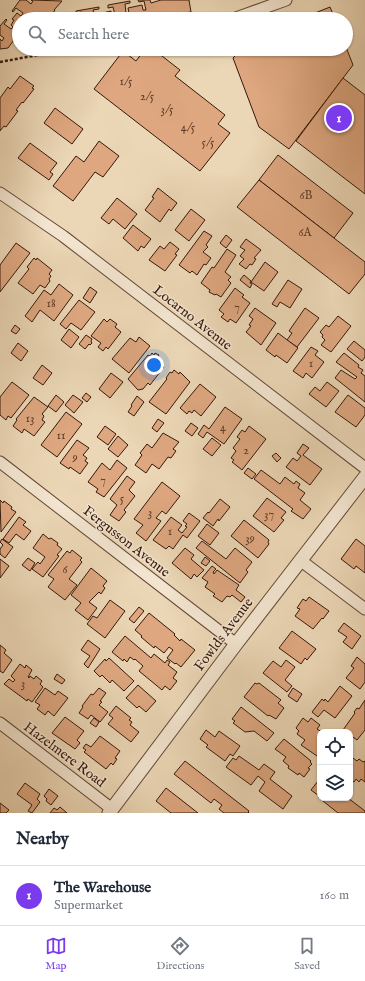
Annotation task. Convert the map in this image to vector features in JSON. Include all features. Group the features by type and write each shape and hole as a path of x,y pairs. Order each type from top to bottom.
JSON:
{"street":[{"path":"253,12 286,0"},
{"name":"Locarno Avenue","path":"0,193 63,236 365,468"},
{"name":"Fergusson Avenue","path":"0,462 236,644"},
{"name":"Fowlds Avenue","path":"110,811 300,560 365,477"},
{"path":"300,560 365,609"},
{"name":"Hazelmere Road","path":"0,723 110,811"}],"path":[{"path":"0,62 32,56"}],"building":[{"path":"20,0 26,0 31,4 33,1 31,0 62,1 54,12 22,12 16,8 13,12 12,11"},
{"path":"138,0 150,0 151,3 161,0 189,0 191,12 129,12 128,8 142,5 143,10 146,10 144,1 139,2"},
{"path":"130,1 130,3 125,4 126,12 114,12 113,7 108,8 108,5"},
{"path":"99,7 99,9 93,10 94,12 76,12"},
{"path":"330,7 332,12 318,12"},
{"path":"6,19 7,20 4,24 11,29 12,28 12,43 8,48 0,49 0,39 2,41 4,38 0,35 0,26"},
{"path":"119,56 130,56 136,61 140,56 162,56 180,70 175,76 225,115 218,124 230,133 200,171 94,89"},
{"path":"235,56 350,56 353,65 289,149 259,127 233,58"},
{"path":"20,76 34,86 32,88 34,89 16,110 18,111 6,127 4,126 0,131 0,98 8,87 10,89"},
{"path":"343,78 365,95 365,194 296,141"},
{"path":"55,108 83,129 72,144 44,123"},
{"path":"99,141 119,156 103,177 95,172 73,201 53,186 76,156 84,162"},
{"path":"30,143 57,163 50,172 53,174 49,180 18,158"},
{"path":"278,155 353,213 334,238 259,180"},
{"path":"259,180 365,262 365,274 349,294 237,207"},
{"path":"158,188 177,203 171,211 169,209 160,222 145,210 154,198 152,197"},
{"path":"117,198 137,214 125,229 113,219 109,224 101,218"},
{"path":"191,209 205,220 189,241 175,230"},
{"path":"133,225 151,239 144,248 141,246 138,251 123,238"},
{"path":"204,231 212,236 206,245 208,247 203,252 211,258 206,265 204,264 197,275 192,271 190,273 179,265"},
{"path":"226,235 232,240 226,248 220,243"},
{"path":"246,239 261,250 254,258 256,259 252,265 250,264 246,269 239,264 244,259 240,256 245,250 240,247"},
{"path":"170,242 179,249 175,254 177,255 165,271 149,260 160,246 164,249"},
{"path":"16,243 30,253 0,292 0,265"},
{"path":"227,249 236,255 225,272 231,277 228,280 231,283 221,297 209,292 210,290 201,283 212,267 214,268"},
{"path":"34,258 36,260 37,258 52,270 49,274 51,276 49,279 50,281 45,288 40,285 33,294 18,283 29,269 27,267"},
{"path":"265,262 278,272 264,291 251,282"},
{"path":"244,275 251,281 250,283 252,284 250,288 240,280"},
{"path":"288,280 302,289 290,308 280,302 277,307 272,304"},
{"path":"59,284 73,295 54,321 40,310 32,322 25,316 44,290 51,295"},
{"path":"90,287 97,292 90,303 83,298"},
{"path":"235,288 244,295 242,297 250,303 236,323 230,319 228,322 221,317 224,314 219,310"},
{"path":"79,300 95,312 81,330 71,323 66,329 60,324"},
{"path":"255,308 276,323 261,345 246,332 251,326 249,325 253,319 249,316"},
{"path":"305,308 319,318 297,347 287,340 292,333 289,331"},
{"path":"338,316 351,326 331,352 321,345 325,340 320,332 326,325 329,327"},
{"path":"104,319 107,322 110,319 117,324 115,327 121,332 108,349 106,347 103,351 98,347 101,343 91,336"},
{"path":"15,325 20,329 16,334 11,331"},
{"path":"69,329 79,337 71,348 61,340"},
{"path":"278,333 298,348 287,363 276,355 275,357 266,350"},
{"path":"86,335 92,339 92,343 85,349 79,344"},
{"path":"139,337 150,346 129,373 112,359 130,338 136,342"},
{"path":"354,341 365,350 365,357 362,361 347,349"},
{"path":"18,343 28,351 21,361 11,353"},
{"path":"311,347 318,351 315,355 324,362 312,378 306,373 303,378 293,371"},
{"path":"152,353 154,355 155,353 159,355 155,360 164,367 150,385 148,383 143,389 138,390 128,379 148,355 150,356"},
{"path":"344,353 363,370 361,373 365,376 365,402 335,378 341,370 355,379 357,377 336,362"},
{"path":"42,365 52,373 43,385 33,378"},
{"path":"174,370 179,374 180,372 190,382 166,414 149,402 167,379 166,378 170,372 172,373"},
{"path":"111,373 123,382 110,398 99,389"},
{"path":"12,382 29,395 11,418 8,416 6,420 0,415 0,397"},
{"path":"327,382 339,391 326,407 309,394 315,387 320,391"},
{"path":"200,384 216,397 201,416 194,410 192,413 189,411 187,414 180,408"},
{"path":"86,393 91,397 87,402 82,398"},
{"path":"56,395 64,402 56,412 48,406"},
{"path":"73,395 83,402 74,413 65,405"},
{"path":"348,395 365,408 365,415 356,427 335,412"},
{"path":"137,396 144,402 134,416 128,412"},
{"path":"34,397 48,407 42,414 44,416 42,420 45,422 34,436 24,429 22,433 13,426 17,420 16,419"},
{"path":"225,407 242,419 224,444 207,432 203,438 198,434 204,425 209,429"},
{"path":"66,412 82,424 57,457 41,445"},
{"path":"158,419 164,423 157,432 152,428"},
{"path":"191,423 198,428 192,436 185,431"},
{"path":"105,426 116,434 108,445 97,437"},
{"path":"249,426 266,439 242,470 232,462 234,460 231,458 236,451 233,448 240,439 237,437 242,430 245,432"},
{"path":"163,433 179,442 173,449 176,451 171,458 168,457 159,469 152,464 146,473 135,465 142,455 140,453 147,444 152,448"},
{"path":"118,436 128,445 118,457 108,449"},
{"path":"212,438 221,445 212,456 203,449"},
{"path":"77,440 89,448 83,455 87,458 85,461 88,463 80,474 70,467 69,469 60,463"},
{"path":"303,444 309,448 303,455 322,469 310,485 286,467 293,458 297,461 301,456 297,453"},
{"path":"276,453 281,458 277,462 272,456"},
{"path":"117,460 127,468 104,497 96,492 98,489 88,482 102,463 110,470"},
{"path":"248,468 256,474 252,479 244,473"},
{"path":"261,470 280,484 285,477 294,484 296,481 300,484 298,488 305,493 300,500 311,509 303,519 291,511 293,509 254,479"},
{"path":"127,476 135,482 129,490 135,496 124,510 126,512 119,521 110,515 117,505 110,499"},
{"path":"162,482 180,496 166,514 162,511 156,518 161,521 146,541 136,533 143,525 134,519"},
{"path":"267,498 286,512 281,518 284,520 274,532 253,516"},
{"path":"220,499 230,507 213,526 203,518"},
{"path":"0,500 12,507 11,509 16,512 1,532"},
{"path":"189,513 200,521 187,538 183,535 173,549 169,546 166,549 153,540 171,517 182,525 178,530 182,533 187,527 185,526 187,524 183,521"},
{"path":"19,517 26,522 23,525 31,531 24,540 16,534 9,543 3,539"},
{"path":"244,520 269,540 269,544 258,558 231,536"},
{"path":"207,524 219,533 210,545 198,536"},
{"path":"43,534 49,539 51,538 58,543 57,545 62,549 57,555 59,556 43,577 32,569 38,562 40,564 45,557 33,548"},
{"path":"2,539 13,547 5,558 0,554 0,549 3,545 0,542"},
{"path":"356,539 365,546 365,573 356,566 354,569 341,559"},
{"path":"202,541 226,559 235,548 252,562 246,570 248,572 240,583 196,548"},
{"path":"185,548 194,555 191,559 204,570 197,577 194,574 191,579 172,563"},
{"path":"72,550 82,558 80,560 82,562 69,579 77,585 65,600 48,587 54,579 48,575 67,551 70,553"},
{"path":"205,557 210,561 206,566 201,563"},
{"path":"28,558 35,563 30,571 22,565"},
{"path":"0,559 9,566 0,578"},
{"path":"212,566 216,569 213,572 214,574 217,570 239,585 236,590 245,597 241,602 232,595 230,597 227,596 222,602 213,596 215,594 205,587 208,582 202,578"},
{"path":"91,568 107,581 103,586 105,588 101,594 99,592 89,602 97,608 88,620 75,610 81,603 71,595"},
{"path":"309,597 329,611 313,629 295,616 300,609 297,608 303,599 306,601"},
{"path":"110,600 125,611 105,638 87,624 93,616 97,618"},
{"path":"139,607 144,611 134,623 129,619"},
{"path":"149,613 175,634 174,635 180,641 181,639 195,650 181,667 167,658 173,650 169,647 164,653 155,646 154,648 135,630"},
{"path":"344,623 361,636 352,649 343,642 347,637 338,631"},
{"path":"292,631 316,649 307,660 305,658 301,664 279,648"},
{"path":"125,636 151,658 154,654 165,663 167,660 170,662 168,665 177,672 173,678 177,681 170,690 165,686 162,690 139,671 143,666 135,659 134,660 130,657 127,662 124,659 123,661 112,652"},
{"path":"88,640 100,649 88,668 84,664 90,656 81,650"},
{"path":"0,645 6,650 4,653 12,660 3,673 0,671"},
{"path":"357,657 365,664 365,682 360,689 346,678 354,668 351,666"},
{"path":"109,658 134,681 124,691 112,680 110,683 102,675 100,677 94,671 105,659 106,661"},
{"path":"286,660 295,667 285,680 292,686 287,692 263,673 273,661 281,667"},
{"path":"20,664 25,668 26,665 32,670 28,677 29,678 30,676 34,679 36,676 42,681 40,684 43,687 32,702 28,699 27,701 4,684 9,679 13,682 15,680 11,676"},
{"path":"57,674 65,680 62,684 54,679"},
{"path":"255,683 259,683 281,700 278,703 284,708 276,719 269,715 268,716 244,697"},
{"path":"138,685 156,701 146,712 139,706 137,708 126,698"},
{"path":"340,686 352,696 335,718 324,710 318,717 312,712 322,699 324,701 325,699 328,702"},
{"path":"45,688 55,695 58,691 68,698 54,716 48,711 45,715 37,709 40,705 35,702"},
{"path":"99,688 106,693 99,705 108,712 100,722 91,715 88,719 79,713 83,707 82,706 91,694 93,695"},
{"path":"293,688 302,694 297,702 288,696"},
{"path":"365,700 365,730 357,740 353,737 353,729 344,729 357,708 359,709"},
{"path":"116,706 131,718 129,720 132,722 130,725 139,732 131,742 108,724 113,718 109,715"},
{"path":"241,707 274,733 267,741 254,731 245,732 233,723 235,721 232,719"},
{"path":"65,717 84,731 77,740 80,743 75,749 52,733"},
{"path":"94,718 99,722 96,727 90,723"},
{"path":"303,718 308,722 311,718 320,725 317,729 317,756 301,745 305,740 297,734 299,731 296,728"},
{"path":"206,730 215,737 219,731 240,746 233,756 230,754 225,761 206,747 208,745 200,739"},
{"path":"100,736 120,751 115,758 117,759 113,765 111,763 106,769 84,752 86,750 83,748 86,744 91,747"},
{"path":"284,739 311,761 310,762 312,764 308,768 310,769 304,777 288,768 289,766 283,761 286,757 275,749"},
{"path":"239,756 259,770 264,764 275,772 270,779 292,796 283,809 259,791 265,782 258,776 251,785 226,767 233,758 236,760"},
{"path":"353,758 357,761 359,759 363,762 365,761 365,782 361,779 359,782 356,779 354,782"},
{"path":"185,761 249,811 249,813 224,813 219,809 222,805 214,799 211,803 174,774"},
{"path":"317,782 317,794 311,790"},
{"path":"25,783 40,794 37,799 40,802 32,813 28,811 32,805 17,794"},
{"path":"166,788 198,813 171,813 156,801"},
{"path":"49,789 58,796 51,805 46,801 47,799 44,796"},
{"path":"323,801 352,801 365,811 365,813 338,813"},
{"path":"0,803 9,810 6,813 0,813"},
{"path":"60,807 67,813 50,813 54,808 57,810"}],"place":[{"name":"The Warehouse","path":"339,118"}]}
